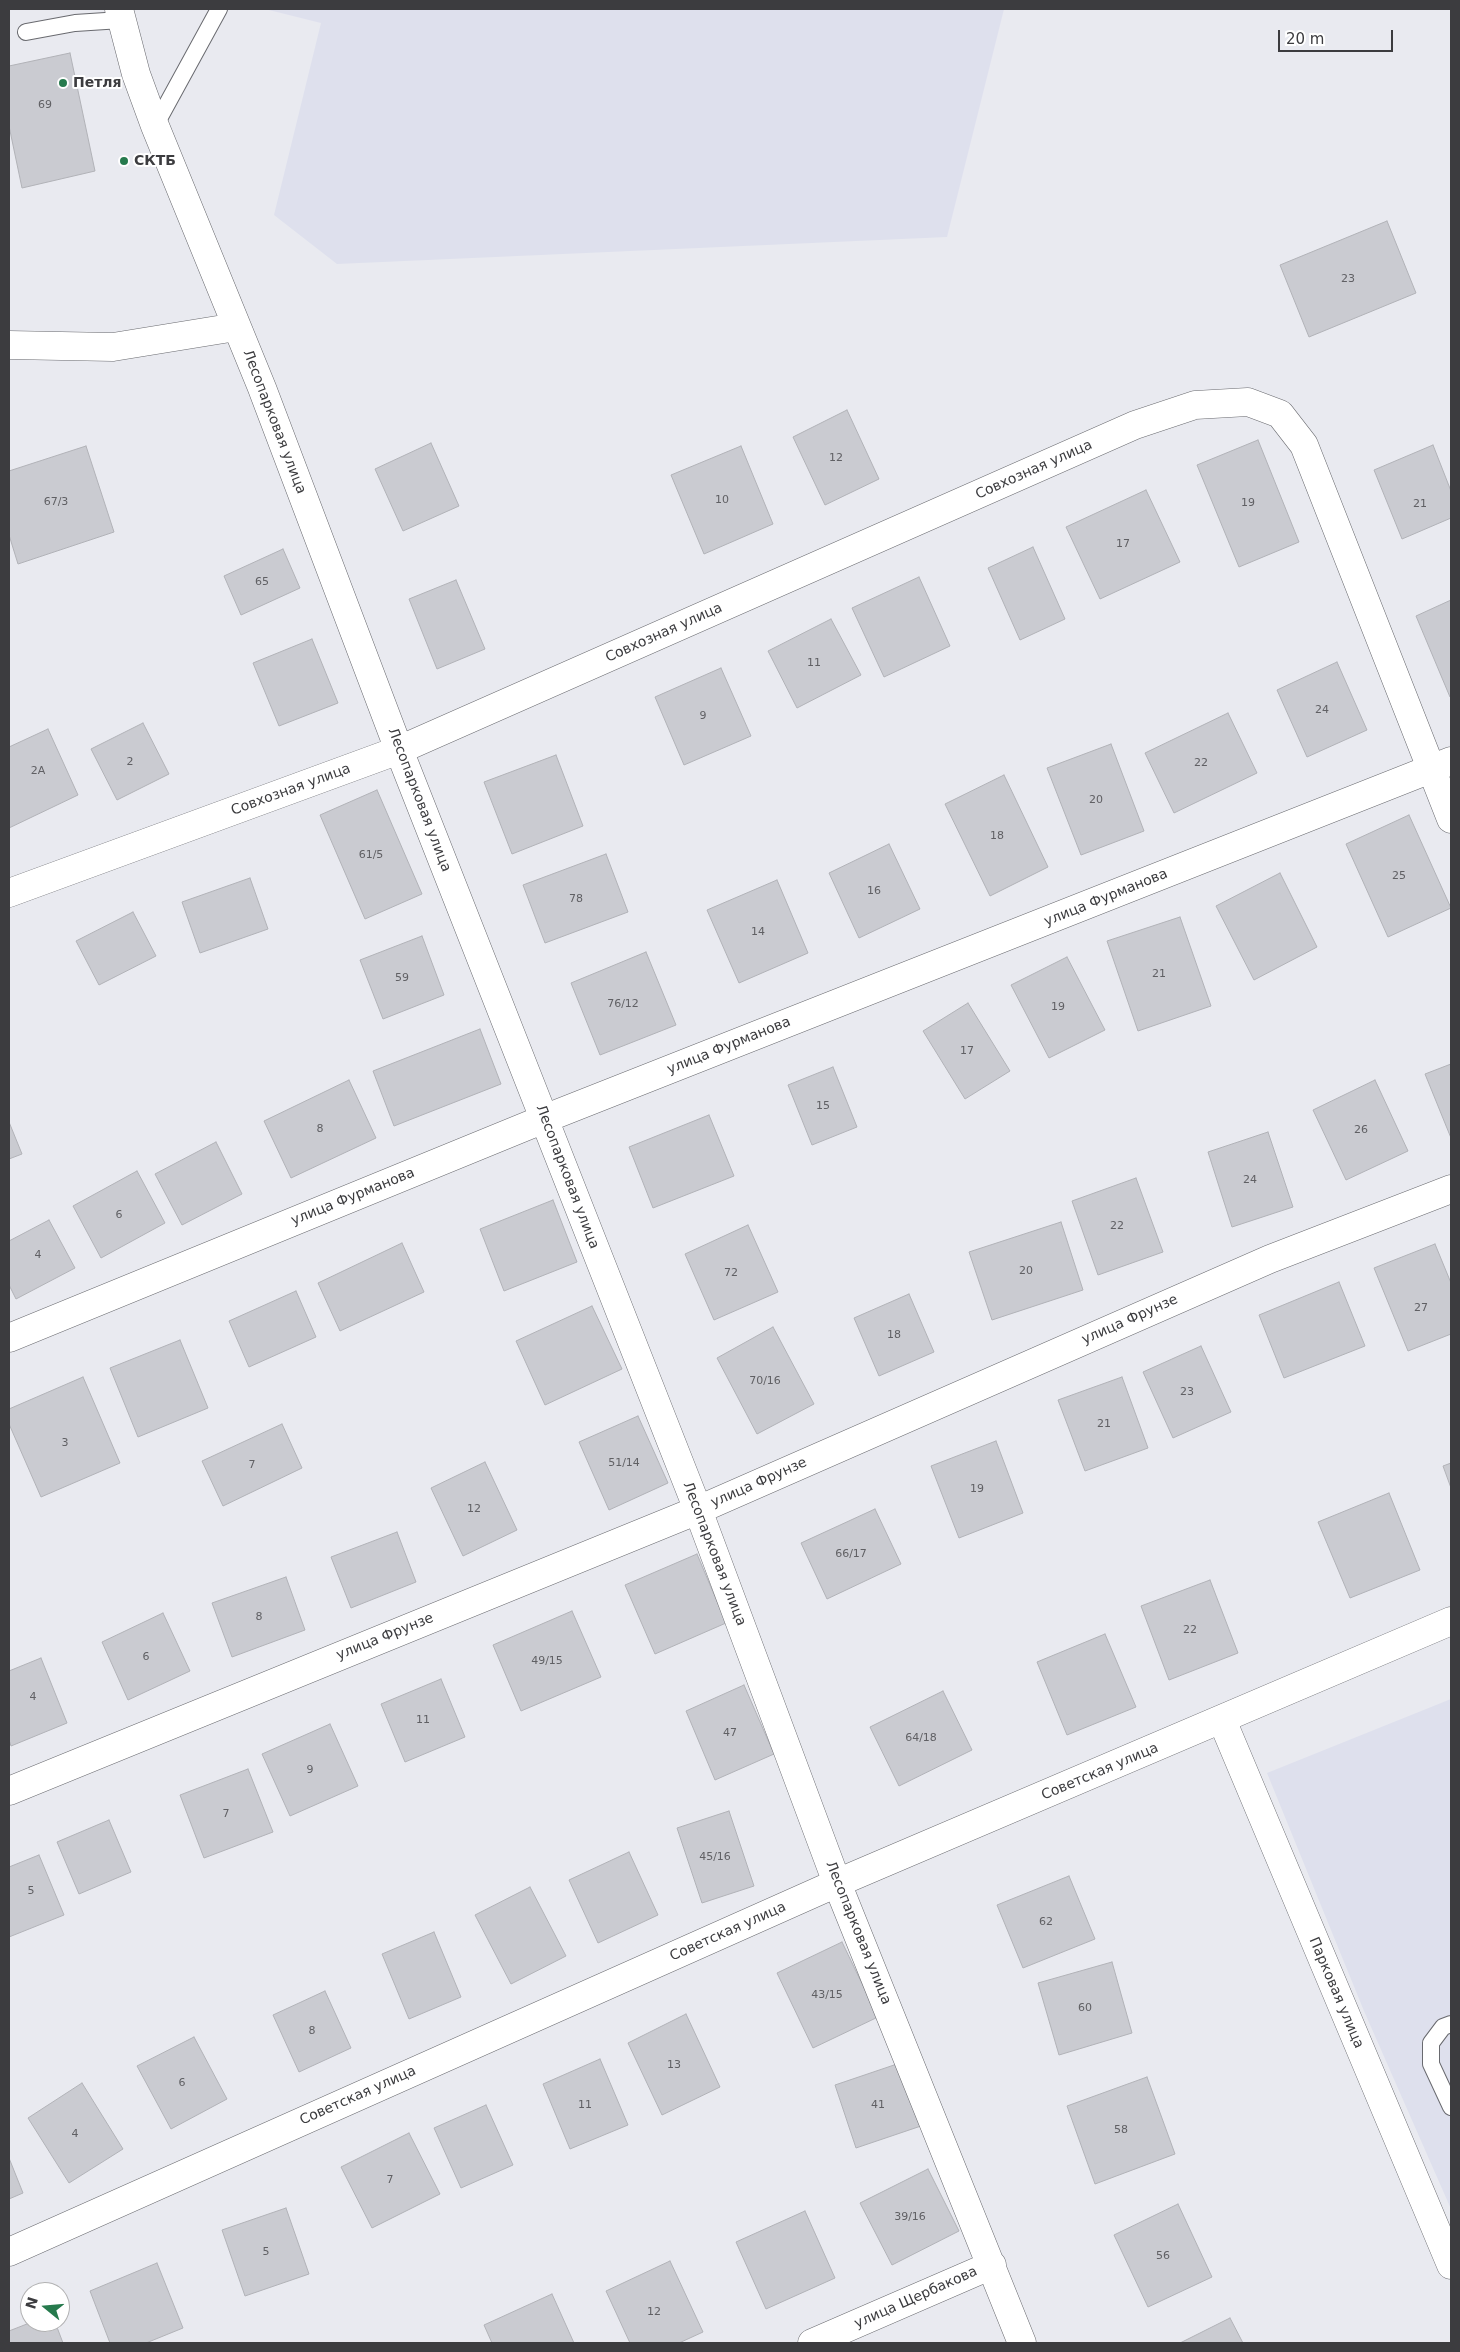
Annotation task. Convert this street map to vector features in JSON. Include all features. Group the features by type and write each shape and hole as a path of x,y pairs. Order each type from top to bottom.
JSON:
{"street":[{"name":"Лесопарковая улица","path":"120,15 136,74 155,126 262,388 399,750 698,1510 837,1883 1022,2343"},
{"path":"9,344 113,347 236,327"},
{"name":"Совхозная улица","path":"9,893 399,750 1135,426 1195,405 1248,402 1280,414 1304,445 1441,765 1451,819"},
{"name":"улица Фурманова","path":"9,1338 544,1119 1441,765"},
{"name":"улица Фрунзе","path":"9,1791 698,1510 1270,1259 1451,1189"},
{"name":"Советская улица","path":"9,2252 837,1883 1451,1621"},
{"name":"Парковая улица","path":"1222,1720 1451,2265"},
{"name":"улица Щербакова","path":"812,2343 992,2265"}],"lane":[{"path":"155,126 219,9"},
{"path":"26,32 120,15"},
{"path":"1451,2024 1443,2027 1432,2043 1431,2064 1451,2107"}],"shaded area":[{"path":"265,9 1004,9 947,237 337,264 274,215 321,23"},
{"path":"1451,1699 1451,2209 1364,2011 1267,1773"}],"building":[{"path":"70,53 95,171 22,188 9,126 9,66"},
{"path":"1387,221 1416,293 1309,337 1280,265"},
{"path":"847,410 879,479 825,505 793,437"},
{"path":"1258,440 1299,542 1239,567 1197,465"},
{"path":"431,443 459,506 403,531 375,469"},
{"path":"1433,445 1451,491 1451,518 1402,539 1374,470"},
{"path":"86,446 114,532 18,564 9,535 9,471"},
{"path":"741,446 773,524 704,554 671,475"},
{"path":"1146,490 1180,562 1100,599 1066,527"},
{"path":"1033,547 1065,619 1020,640 988,568"},
{"path":"283,549 300,588 241,615 224,576"},
{"path":"919,577 950,646 884,677 852,608"},
{"path":"456,580 485,649 437,669 409,599"},
{"path":"1451,600 1451,697 1450,697 1416,616"},
{"path":"831,619 861,675 797,708 768,651"},
{"path":"312,639 338,703 279,726 253,663"},
{"path":"1337,662 1367,730 1307,757 1277,690"},
{"path":"721,668 751,736 684,765 655,697"},
{"path":"1228,713 1257,773 1174,813 1145,753"},
{"path":"143,723 169,774 117,800 91,749"},
{"path":"48,729 78,795 9,828 9,747"},
{"path":"1111,744 1144,831 1081,855 1047,768"},
{"path":"556,755 583,826 512,854 484,782"},
{"path":"1004,775 1048,867 990,896 945,804"},
{"path":"377,790 422,894 365,919 320,815"},
{"path":"1409,815 1451,908 1388,937 1346,844"},
{"path":"889,844 920,909 859,938 829,873"},
{"path":"606,854 628,912 545,943 523,885"},
{"path":"1280,873 1317,947 1254,980 1216,906"},
{"path":"250,878 268,929 200,953 182,902"},
{"path":"777,880 808,953 739,983 707,910"},
{"path":"133,912 156,956 99,985 76,941"},
{"path":"1180,917 1211,1006 1138,1031 1107,941"},
{"path":"422,936 444,995 383,1019 360,960"},
{"path":"646,952 676,1025 600,1055 571,983"},
{"path":"1067,957 1105,1030 1049,1058 1011,985"},
{"path":"968,1003 1010,1071 965,1099 923,1031"},
{"path":"480,1029 501,1084 394,1126 373,1071"},
{"path":"1451,1064 1451,1138 1425,1074"},
{"path":"833,1067 857,1127 812,1145 788,1085"},
{"path":"349,1080 376,1138 291,1178 264,1121"},
{"path":"1375,1080 1408,1151 1346,1180 1313,1110"},
{"path":"709,1115 734,1176 653,1208 629,1147"},
{"path":"9,1122 22,1154 9,1159"},
{"path":"1268,1132 1293,1207 1232,1227 1208,1152"},
{"path":"216,1142 242,1194 182,1225 155,1174"},
{"path":"137,1171 165,1223 101,1258 73,1206"},
{"path":"1136,1178 1163,1252 1098,1275 1072,1201"},
{"path":"553,1200 577,1262 504,1291 480,1229"},
{"path":"49,1220 75,1268 16,1299 9,1285 9,1241"},
{"path":"1061,1222 1083,1290 992,1320 969,1252"},
{"path":"748,1225 778,1292 714,1320 685,1254"},
{"path":"402,1243 424,1292 340,1331 318,1283"},
{"path":"1435,1244 1451,1283 1451,1334 1408,1351 1374,1268"},
{"path":"1339,1282 1365,1346 1284,1378 1259,1315"},
{"path":"296,1291 316,1337 249,1367 229,1321"},
{"path":"909,1294 934,1352 879,1376 854,1318"},
{"path":"592,1306 622,1369 545,1405 516,1341"},
{"path":"773,1327 814,1404 757,1434 717,1358"},
{"path":"180,1340 208,1408 138,1437 110,1368"},
{"path":"1201,1346 1231,1412 1173,1438 1143,1372"},
{"path":"83,1377 120,1463 41,1497 9,1424 9,1409"},
{"path":"1122,1377 1148,1448 1085,1471 1058,1400"},
{"path":"638,1416 668,1483 609,1510 579,1442"},
{"path":"282,1424 302,1468 223,1506 202,1461"},
{"path":"996,1441 1023,1513 959,1538 931,1466"},
{"path":"485,1462 517,1530 463,1556 431,1488"},
{"path":"1451,1463 1451,1488 1443,1466"},
{"path":"1389,1493 1420,1570 1350,1598 1318,1522"},
{"path":"875,1509 901,1564 827,1599 801,1543"},
{"path":"397,1532 416,1582 351,1608 331,1557"},
{"path":"697,1554 726,1623 655,1654 625,1585"},
{"path":"286,1577 305,1630 232,1657 212,1603"},
{"path":"1210,1580 1238,1653 1169,1680 1141,1606"},
{"path":"572,1611 601,1677 521,1711 493,1645"},
{"path":"163,1613 190,1671 128,1700 102,1642"},
{"path":"1105,1634 1136,1707 1067,1735 1037,1662"},
{"path":"41,1658 67,1723 11,1746 9,1740 9,1671"},
{"path":"441,1679 465,1737 405,1762 381,1704"},
{"path":"744,1685 774,1754 715,1780 686,1711"},
{"path":"943,1691 972,1750 899,1786 870,1727"},
{"path":"330,1724 358,1786 290,1816 262,1754"},
{"path":"248,1769 273,1832 204,1858 180,1795"},
{"path":"729,1811 754,1886 702,1903 677,1828"},
{"path":"109,1820 131,1872 79,1894 57,1842"},
{"path":"629,1852 658,1915 598,1943 569,1880"},
{"path":"39,1855 64,1915 9,1937 9,1867"},
{"path":"1069,1876 1095,1939 1023,1968 997,1905"},
{"path":"530,1887 566,1956 511,1984 475,1915"},
{"path":"434,1932 461,1997 409,2019 382,1954"},
{"path":"842,1942 878,2017 813,2048 777,1973"},
{"path":"1112,1962 1132,2033 1059,2055 1038,1983"},
{"path":"325,1991 351,2048 299,2072 273,2015"},
{"path":"686,2014 720,2087 662,2115 628,2043"},
{"path":"194,2037 227,2099 171,2129 137,2066"},
{"path":"600,2059 628,2125 570,2149 543,2084"},
{"path":"900,2063 921,2126 856,2148 835,2085"},
{"path":"1147,2077 1175,2154 1095,2184 1067,2106"},
{"path":"82,2083 123,2149 69,2183 28,2118"},
{"path":"486,2105 513,2165 461,2188 434,2128"},
{"path":"409,2133 440,2194 372,2228 341,2167"},
{"path":"9,2158 23,2193 9,2199"},
{"path":"928,2169 959,2231 892,2265 860,2203"},
{"path":"1178,2204 1212,2277 1148,2307 1114,2235"},
{"path":"286,2208 309,2274 245,2296 222,2230"},
{"path":"805,2211 835,2278 766,2309 736,2242"},
{"path":"670,2261 703,2332 679,2343 630,2343 606,2291"},
{"path":"157,2263 183,2328 146,2343 110,2343 90,2291"},
{"path":"552,2294 574,2343 492,2343 484,2325"},
{"path":"1230,2318 1243,2343 1180,2343"},
{"path":"20,2327 20,2332 59,2332 63,2343 9,2343 9,2331"}],"place":[{"name":"Петля","path":"63,83"},
{"name":"СКТБ","path":"124,161"}]}
